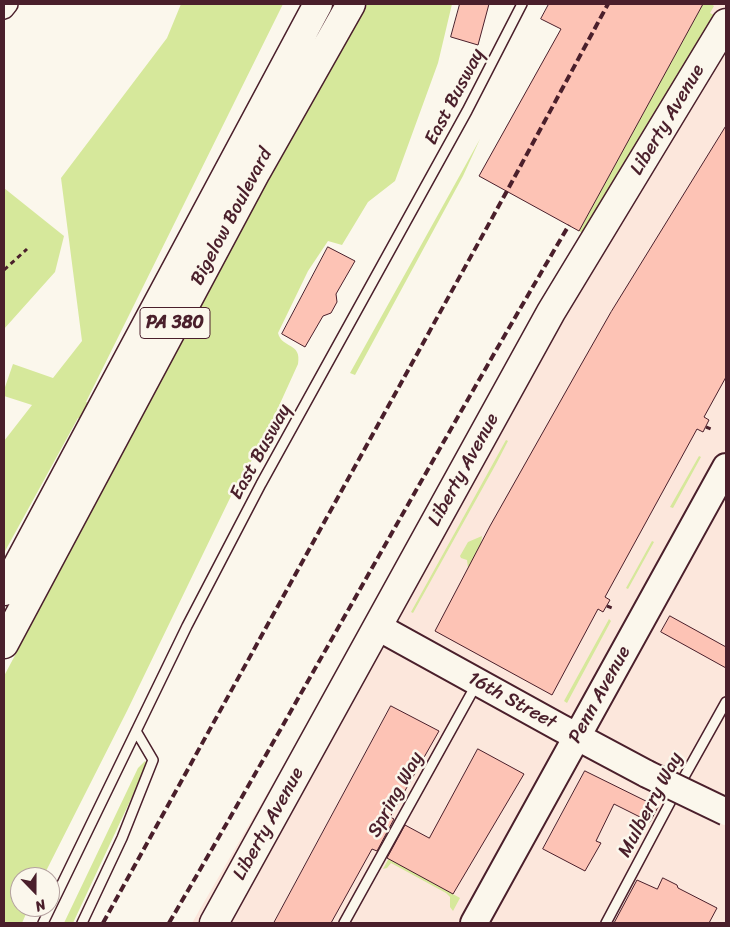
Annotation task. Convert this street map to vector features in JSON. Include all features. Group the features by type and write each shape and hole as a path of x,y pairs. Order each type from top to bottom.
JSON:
{"main road":[{"name":"Bigelow Boulevard","path":"4,591 318,4"},
{"name":"Bigelow Boulevard","path":"4,644 256,172 351,4"},
{"name":"Liberty Avenue","path":"214,923 551,312 724,33"}],"street":[{"path":"4,9 8,4"},
{"name":"Penn Avenue","path":"474,923 726,467"},
{"name":"16th Street","path":"378,627 577,737 647,774 726,812"}],"lane":[{"name":"East Busway","path":"43,923 187,626 261,484 433,174 522,4"},
{"name":"Spring Way","path":"344,923 477,682"},
{"name":"Mulberry Way","path":"606,923 726,702"},
{"path":"82,923 122,838 153,760 136,731"},
{"path":"674,795 726,819"}],"path":[{"path":"4,270 27,249"},
{"path":"706,427 713,430"},
{"path":"607,606 612,608"}],"shaded area":[{"path":"712,4 726,4 726,923 192,923 584,246"}],"green space":[{"path":"181,4 283,4 86,402 91,404 83,419 78,418 4,553 4,441 32,405 4,396 4,390 13,364 53,378 82,341 61,178 167,38"},
{"path":"367,4 452,4 438,63 395,181 368,202 342,245 328,241 308,271 278,333 283,342 297,352 298,364 263,441 232,494 127,711 48,867 10,867 10,917 25,917 22,923 4,923 4,676 272,173"},
{"path":"703,4 714,6 710,13 714,15 582,233 579,231"},
{"path":"480,139 463,176 355,375 350,373"},
{"path":"4,188 64,236 55,272 4,329"},
{"path":"506,440 508,441 496,464 413,613 411,612"},
{"path":"699,456 701,457 673,508 670,507"},
{"path":"482,536 481,544 468,568 467,560 460,556 468,542"},
{"path":"652,541 654,542 628,589 626,588"},
{"path":"609,619 611,621 567,703 564,701"},
{"path":"145,761 147,764 145,769 73,923 64,923 138,768"},
{"path":"389,858 460,898 453,911 450,907 450,897 446,893 391,863 387,868 383,869"}],"building":[{"path":"460,4 489,4 478,45 451,37"},
{"path":"549,4 703,4 579,231 479,176 561,29 541,19"},
{"path":"726,126 726,377 704,417 709,420 703,432 697,429 605,597 610,600 603,612 598,609 552,695 435,631 490,526 611,312"},
{"path":"328,247 355,261 336,294 337,302 331,313 323,316 305,347 282,334"},
{"path":"670,616 726,647 726,668 661,632"},
{"path":"391,706 439,731 390,817 394,819 377,851 372,849 331,923 274,923"},
{"path":"478,749 524,774 453,894 387,858 405,825 429,838"},
{"path":"585,771 658,807 650,822 614,804 596,841 601,843 585,871 543,849"},
{"path":"663,878 717,908 709,923 614,923 637,880 657,889"}],"railway":[{"path":"103,923 507,191 608,4"},
{"path":"169,923 569,225"}]}
